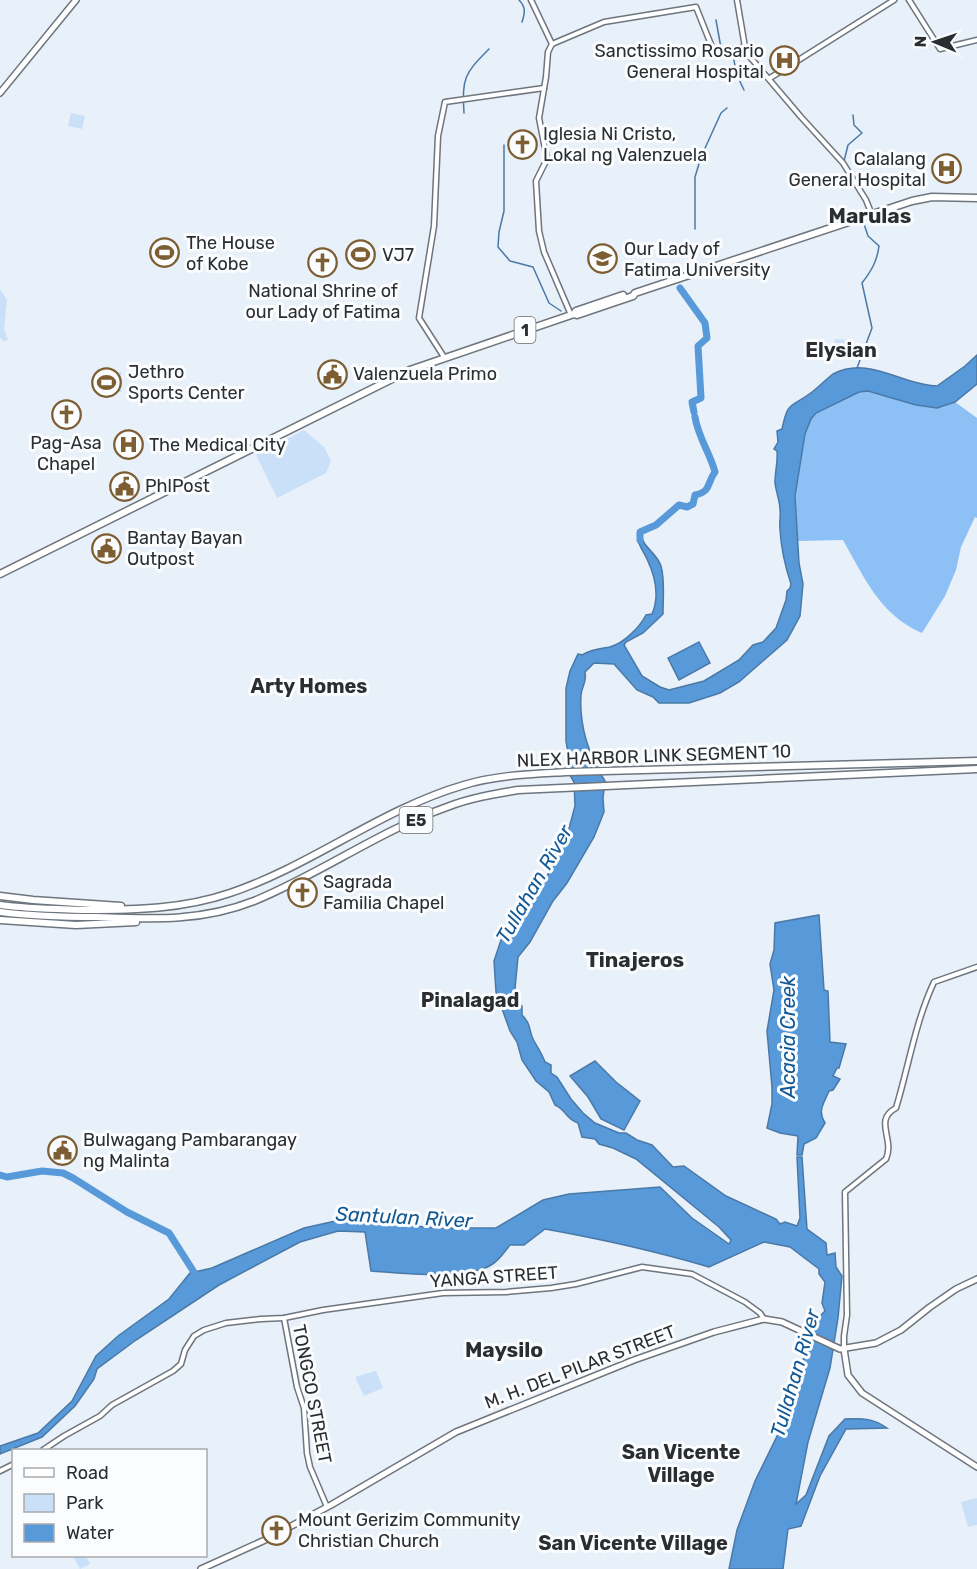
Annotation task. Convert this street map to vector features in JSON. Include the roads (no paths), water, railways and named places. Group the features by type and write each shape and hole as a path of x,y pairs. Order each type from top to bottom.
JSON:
{"highway":[{"name":"1","path":"0,574 410,370 572,314 577,315 633,296 635,293 926,198 977,198"},
{"name":"NLEX HARBOR LINK SEGMENT 10","path":"0,905 76,910 122,910 176,907 207,900 248,887 393,813 441,793 483,781 517,775 977,760"},
{"name":"NLEX HARBOR LINK SEGMENT 10","path":"0,912 76,917 176,919 210,913 253,901 425,815 454,804 518,790 735,782 865,773 977,769"},
{"path":"0,896 122,906 176,907"},
{"path":"0,920 76,925 176,919"}],"main road":[{"path":"0,93 76,0"},
{"name":"M. H. DEL PILAR STREET","path":"201,1569 273,1536 328,1507 456,1432 634,1360 714,1332 764,1319 778,1320 834,1347 844,1349 876,1343 891,1336 957,1289 977,1279"},
{"path":"844,1349 848,1375 856,1388 870,1400 977,1467"}],"street":[{"path":"531,0 552,44"},
{"path":"736,0 745,46 750,57 843,163 866,200 872,215"},
{"path":"770,78 894,0"},
{"path":"909,0 938,47 943,49 977,40"},
{"path":"572,314 551,271 539,231 536,181 547,159 539,124 548,52 552,44 604,22 696,7 714,52 745,46"},
{"path":"444,357 419,318 434,225 438,136 445,102 544,88"},
{"path":"844,1349 848,1315 845,1192 888,1155 885,1118 888,1112 896,1108 908,1069 914,1034 934,982 977,967"},
{"name":"YANGA STREET","path":"44,1449 100,1416 112,1405 173,1371 181,1364 184,1350 194,1336 226,1323 284,1318 443,1293 506,1292 551,1288 642,1267 692,1274 745,1302 760,1313 764,1319"},
{"name":"TONGCO STREET","path":"284,1318 297,1387 304,1408 310,1467 328,1507"}],"water":[{"path":"977,355 977,384 955,402 937,408 916,405 868,391 859,392 816,413 811,419 805,434 795,496 799,563 803,584 800,616 787,640 739,682 720,693 689,703 659,703 653,697 637,690 614,664 594,663 585,672 581,695 583,729 594,762 605,781 604,812 594,837 567,883 518,957 514,999 522,1006 522,1015 545,1062 551,1065 551,1073 557,1077 583,1113 595,1123 619,1133 626,1133 652,1145 673,1167 684,1166 726,1196 776,1219 780,1224 785,1222 797,1226 800,1218 797,1157 802,1157 807,1229 826,1243 827,1255 835,1253 836,1267 842,1276 830,1368 808,1442 796,1504 806,1495 829,1436 845,1419 867,1419 887,1428 846,1429 820,1476 801,1526 788,1529 783,1569 729,1569 737,1530 755,1481 785,1420 812,1330 825,1311 822,1303 825,1282 819,1274 819,1269 790,1247 764,1242 709,1267 628,1246 545,1229 524,1245 510,1245 497,1261 480,1270 432,1275 371,1271 365,1232 338,1231 300,1242 219,1285 97,1369 94,1379 75,1406 42,1437 0,1454 0,1446 38,1433 72,1401 96,1356 118,1336 169,1299 190,1273 212,1268 304,1228 340,1220 440,1228 496,1228 543,1200 569,1194 660,1187 692,1218 729,1244 731,1240 719,1227 636,1159 599,1144 595,1139 582,1137 578,1123 555,1105 549,1092 536,1081 522,1060 496,992 494,961 501,940 512,921 552,869 567,836 575,806 574,782 568,772 570,765 566,741 566,688 570,671 578,654 582,655 621,642 631,634 646,615 652,614 656,600 656,586 639,543 638,532 659,561 663,583 663,614 643,633 624,645 642,676 669,690 704,681 739,660 753,645 763,642 776,628 791,584 781,543 780,507 775,483 777,451 774,449 778,442 777,431 782,429 788,409 833,374 846,369 872,369 937,386"},
{"path":"699,642 710,663 679,680 668,658"},
{"name":"Acacia Creek","path":"819,915 824,990 828,991 830,1042 846,1044 839,1068 833,1076 840,1079 833,1090 829,1091 822,1107 825,1123 816,1138 804,1144 802,1155 797,1155 798,1136 767,1128 772,1104 767,1031 774,990 770,964 774,950 775,923"},
{"path":"595,1061 640,1101 624,1130 601,1119 588,1097 570,1076"}],"waterway":[{"path":"519,0 524,10 522,22"},
{"path":"716,20 721,48"},
{"path":"464,113 466,77 489,49"},
{"path":"733,53 736,73 744,90"},
{"path":"695,229 695,177 701,157 721,113 727,108"},
{"path":"844,161 848,145 862,133 854,125 853,115"},
{"path":"504,145 504,211 498,247 510,261 533,267 549,303 561,311"},
{"path":"857,368 872,328 862,283 869,274 879,246 868,236 864,224"},
{"path":"680,288 705,323 707,338 698,346 701,398 692,402 694,412"},
{"path":"640,540 640,532 656,525 679,505 687,507 693,504 695,495 706,489 715,472 695,417"},
{"path":"0,1175 7,1177 42,1171 63,1173 73,1178 127,1212 169,1233 199,1280"}],"place":[{"name":"Sanctissimo Rosario General Hospital","path":"785,61"},
{"name":"Iglesia Ni Cristo, Lokal ng Valenzuela","path":"522,144"},
{"name":"Calalang General Hospital","path":"947,169"},
{"name":"The House of Kobe","path":"165,253"},
{"name":"VJ7","path":"361,255"},
{"name":"Our Lady of Fatima University","path":"603,259"},
{"name":"National Shrine of our Lady of Fatima","path":"323,262"},
{"name":"Valenzuela Primo","path":"332,374"},
{"name":"Jethro Sports Center","path":"107,382"},
{"name":"Pag-Asa Chapel","path":"66,414"},
{"name":"The Medical City","path":"128,445"},
{"name":"PhlPost","path":"124,486"},
{"name":"Bantay Bayan Outpost","path":"106,548"},
{"name":"Sagrada Familia Chapel","path":"302,892"},
{"name":"Bulwagang Pambarangay ng Malinta","path":"62,1150"},
{"name":"Mount Gerizim Community Christian Church","path":"277,1530"}],"district":[{"name":"Marulas","path":"870,215"},
{"name":"Elysian","path":"841,350"},
{"name":"Arty Homes","path":"309,686"},
{"name":"Tinajeros","path":"635,959"},
{"name":"Pinalagad","path":"470,1000"},
{"name":"Maysilo","path":"504,1349"},
{"name":"San Vicente Village","path":"681,1464"},
{"name":"San Vicente Village","path":"633,1543"}],"water label":[{"name":"Tullahan River","path":"534,884"},
{"name":"Santulan River","path":"404,1217"},
{"name":"Tullahan River","path":"795,1373"}]}
